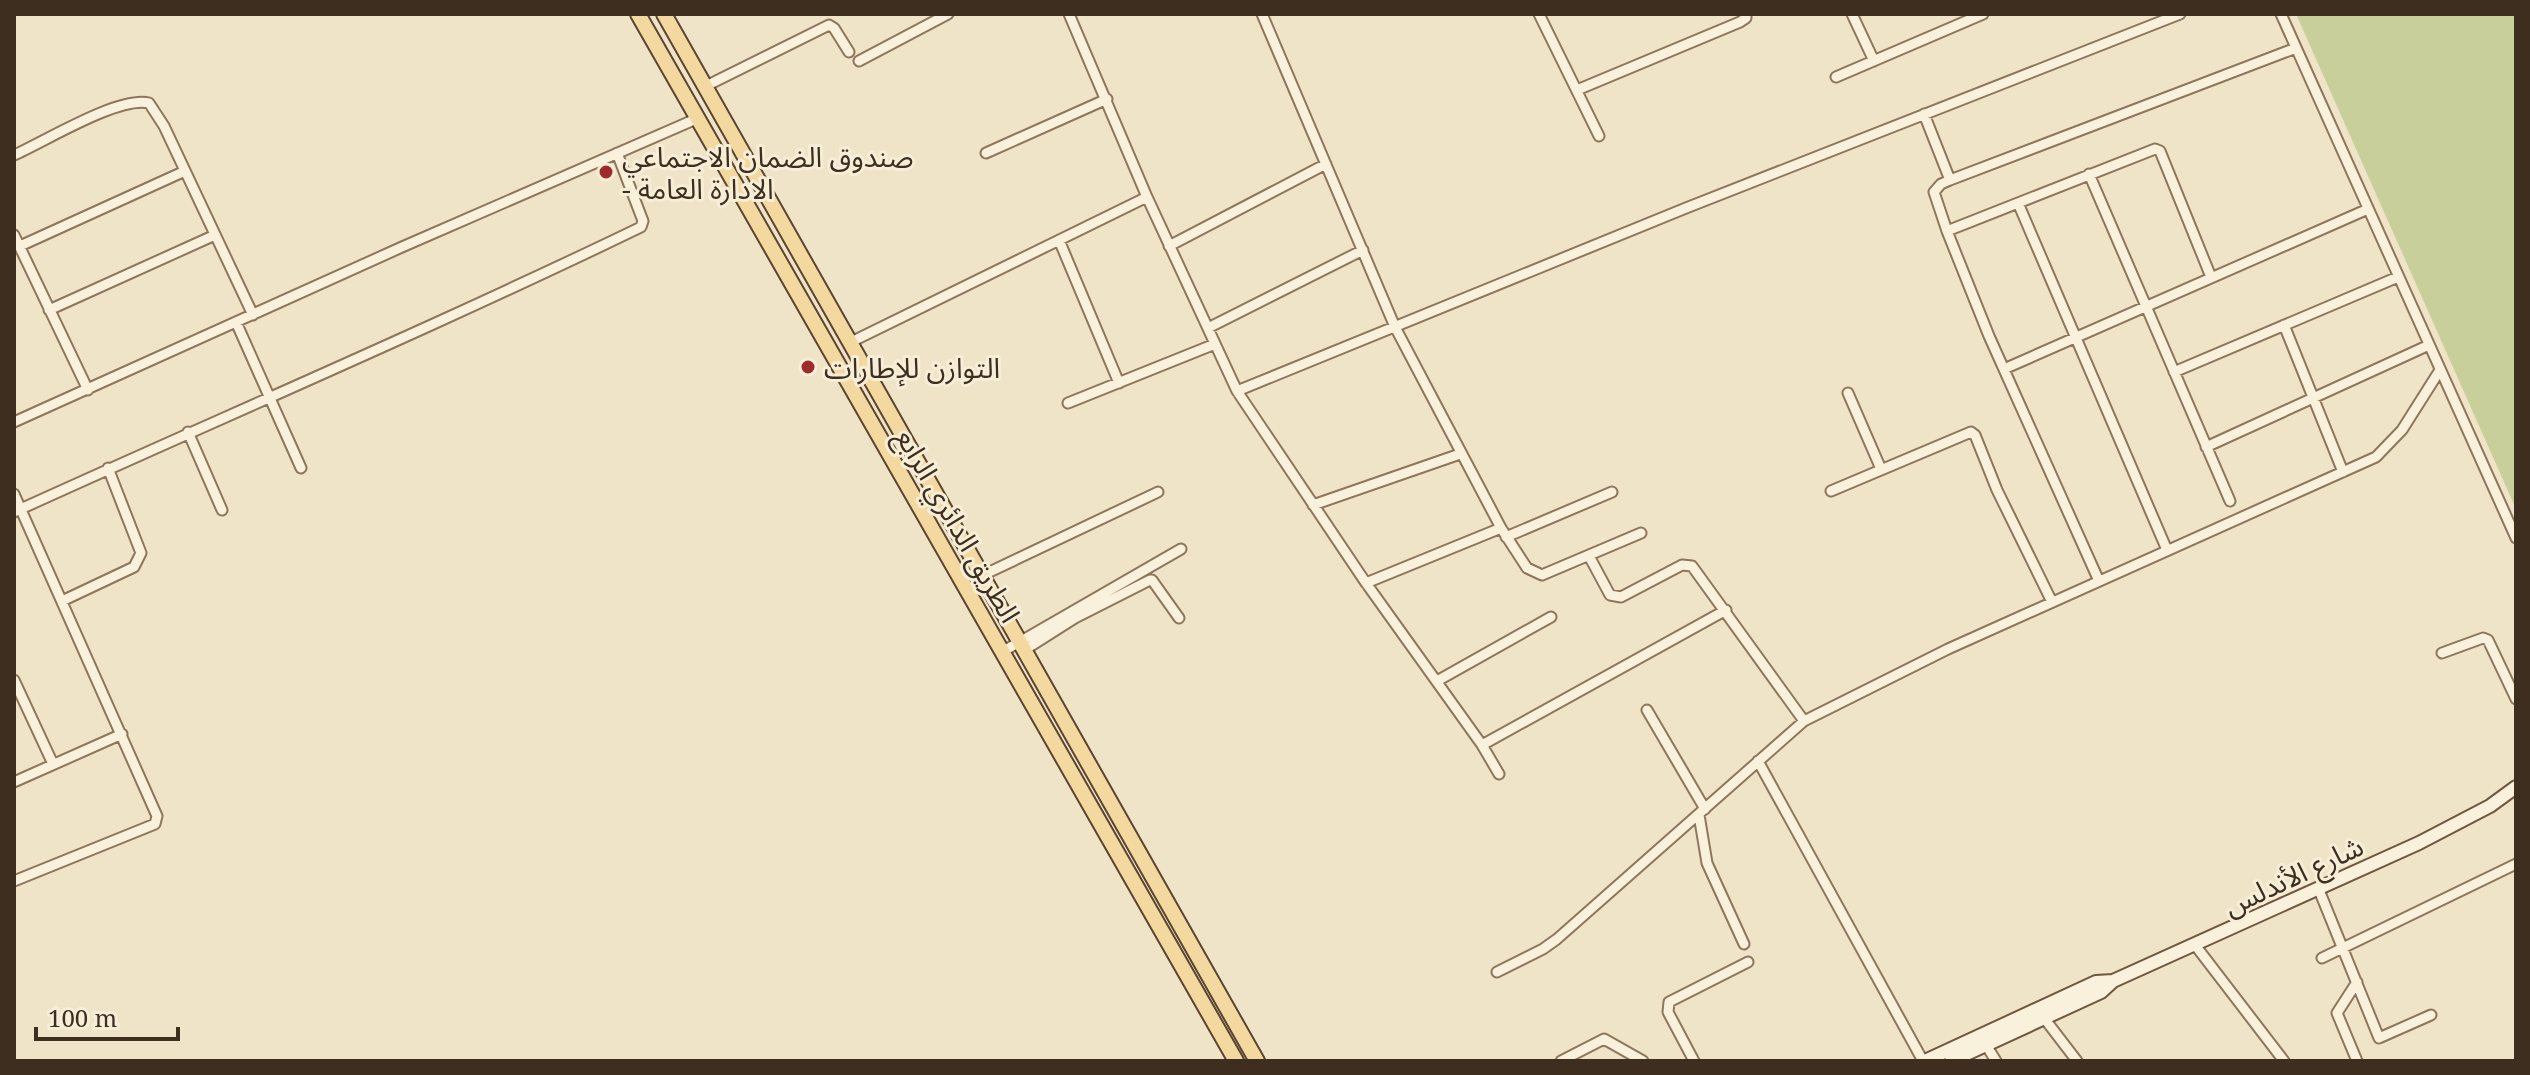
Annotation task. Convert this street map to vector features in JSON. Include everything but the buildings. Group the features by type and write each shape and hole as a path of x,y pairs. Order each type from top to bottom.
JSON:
{"main road":[{"name":"الطريق الدائري الرابع","path":"638,14 1236,1061"},
{"name":"الطريق الدائري الرابع","path":"664,14 1257,1061"},
{"path":"861,406 874,407 880,398"},
{"name":"شارع الأندلس","path":"1951,1061 2101,992 2113,981 2419,843 2490,806 2516,787"},
{"name":"شارع الأندلس","path":"2490,806 2516,798"},
{"name":"شارع الأندلس","path":"1924,1061 2096,982 2113,981"}],"street":[{"path":"859,61 948,14"},
{"path":"1069,14 1147,197 1237,391 1499,774"},
{"path":"1262,14 1395,327 1460,454 1527,568 1542,575 1641,533"},
{"path":"1539,14 1599,136"},
{"path":"1577,90 1740,22 1746,14"},
{"path":"1852,14 1874,61"},
{"path":"1836,77 1983,14"},
{"path":"1237,391 1686,208 2180,14"},
{"path":"2281,14 2516,538"},
{"path":"706,86 829,25 849,52"},
{"path":"2099,581 2004,369 1933,196 1937,187 1950,180 2296,48"},
{"path":"986,153 1107,99"},
{"path":"14,155 120,104 149,103 157,112 253,315"},
{"path":"1924,114 1950,180"},
{"path":"14,422 696,119"},
{"path":"1947,231 2158,149 2211,277"},
{"path":"17,511 641,227 643,221 617,153"},
{"path":"1169,246 1326,164"},
{"path":"20,246 185,171"},
{"path":"2089,174 2230,501"},
{"path":"849,343 1147,197"},
{"path":"2018,203 2167,550"},
{"path":"2004,369 2368,209"},
{"path":"14,235 88,390"},
{"path":"49,310 215,235"},
{"path":"1059,240 1119,383"},
{"path":"1208,328 1363,250"},
{"path":"2174,372 2398,277"},
{"path":"236,322 301,468"},
{"path":"2284,325 2343,472"},
{"path":"1068,403 1215,344"},
{"path":"2206,447 2429,345"},
{"path":"1497,972 1550,944 1804,721 1948,649 2376,457 2388,447 2440,370"},
{"path":"1848,393 1881,469"},
{"path":"188,432 222,510"},
{"path":"1831,491 1967,432 1975,435 1997,490 2052,602"},
{"path":"1313,505 1460,454"},
{"path":"62,601 134,567 141,553 108,468"},
{"path":"981,576 1158,492"},
{"path":"1366,583 1612,492"},
{"path":"14,494 17,511 62,601 156,814 156,822 14,881"},
{"path":"1021,647 1181,549"},
{"path":"1589,556 1610,595 1615,597 1621,597 1682,565 1692,566 1804,721"},
{"path":"1002,652 1021,647 1150,580 1179,618"},
{"path":"1482,745 1726,610"},
{"path":"1437,681 1551,617"},
{"path":"2442,653 2483,638 2488,640 2516,699"},
{"path":"14,680 53,764"},
{"path":"1647,710 1702,812 1707,863 1744,944"},
{"path":"14,782 122,734"},
{"path":"1758,761 1924,1061"},
{"path":"2322,958 2516,864"},
{"path":"2319,890 2379,1038 2431,1015"},
{"path":"2195,945 2284,1061"},
{"path":"1694,1061 1668,1012 1669,1002 1748,962"},
{"path":"2357,982 2337,1013 2357,1061"},
{"path":"2044,1018 2077,1061"},
{"path":"1561,1061 1604,1039 1643,1061"},
{"path":"1986,1045 1996,1061"}],"green space":[{"path":"2296,14 2516,14 2516,509"}],"place":[{"name":"صندوق الضمان الاجتماعي - الادارة العامة","path":"606,172"},
{"name":"التوازن للإطارات","path":"808,367"}]}
